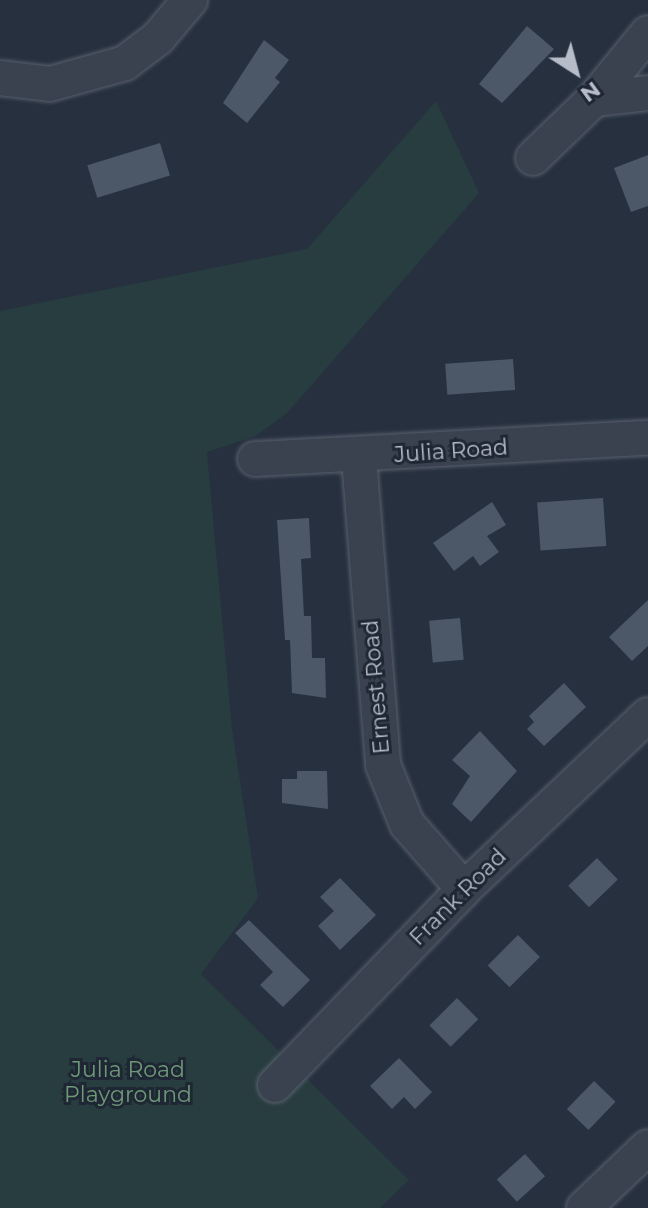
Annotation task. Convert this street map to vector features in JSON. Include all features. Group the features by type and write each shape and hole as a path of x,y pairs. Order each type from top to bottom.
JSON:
{"street":[{"path":"0,78 50,84 125,63 158,38 190,0"},
{"path":"533,158 594,99 648,33"},
{"path":"594,99 648,93"},
{"name":"Julia Road","path":"255,459 359,458 648,438"},
{"name":"Ernest Road","path":"359,458 383,765 407,824 464,889"},
{"name":"Frank Road","path":"275,1085 464,889 648,715"},
{"path":"584,1208 648,1147"}],"green space":[{"name":"Julia Road Playground","path":"436,101 479,193 288,412 256,436 207,452 232,729 258,898 201,974 409,1180 380,1208 0,1208 0,311 307,249"}],"building":[{"path":"527,26 554,49 502,103 479,84"},
{"path":"264,40 289,60 275,78 280,82 247,123 223,103"},
{"path":"160,143 170,176 97,198 87,165"},
{"path":"648,155 648,206 631,212 614,168"},
{"path":"513,359 515,390 447,395 445,364"},
{"path":"603,498 606,546 541,550 537,503"},
{"path":"492,502 506,525 487,536 499,552 480,566 473,556 454,571 433,543"},
{"path":"309,518 311,558 301,559 304,616 311,616 312,658 325,658 326,698 292,693 290,640 285,640 277,520"},
{"path":"648,600 648,646 632,661 609,637"},
{"path":"460,618 464,660 433,663 429,621"},
{"path":"564,683 586,707 544,746 527,729 534,722 529,716"},
{"path":"480,731 517,771 471,822 452,804 470,776 452,760"},
{"path":"297,771 327,771 328,809 282,803 282,779 297,779"},
{"path":"597,858 618,880 589,907 568,886"},
{"path":"340,878 376,915 340,950 318,926 334,911 320,897"},
{"path":"249,920 310,980 283,1007 260,985 273,972 235,933"},
{"path":"518,935 540,957 510,987 488,965"},
{"path":"457,998 478,1019 451,1047 429,1026"},
{"path":"399,1058 432,1092 415,1109 404,1097 392,1109 370,1086"},
{"path":"594,1081 616,1102 588,1130 567,1109"},
{"path":"525,1154 545,1176 517,1202 497,1179"}]}
